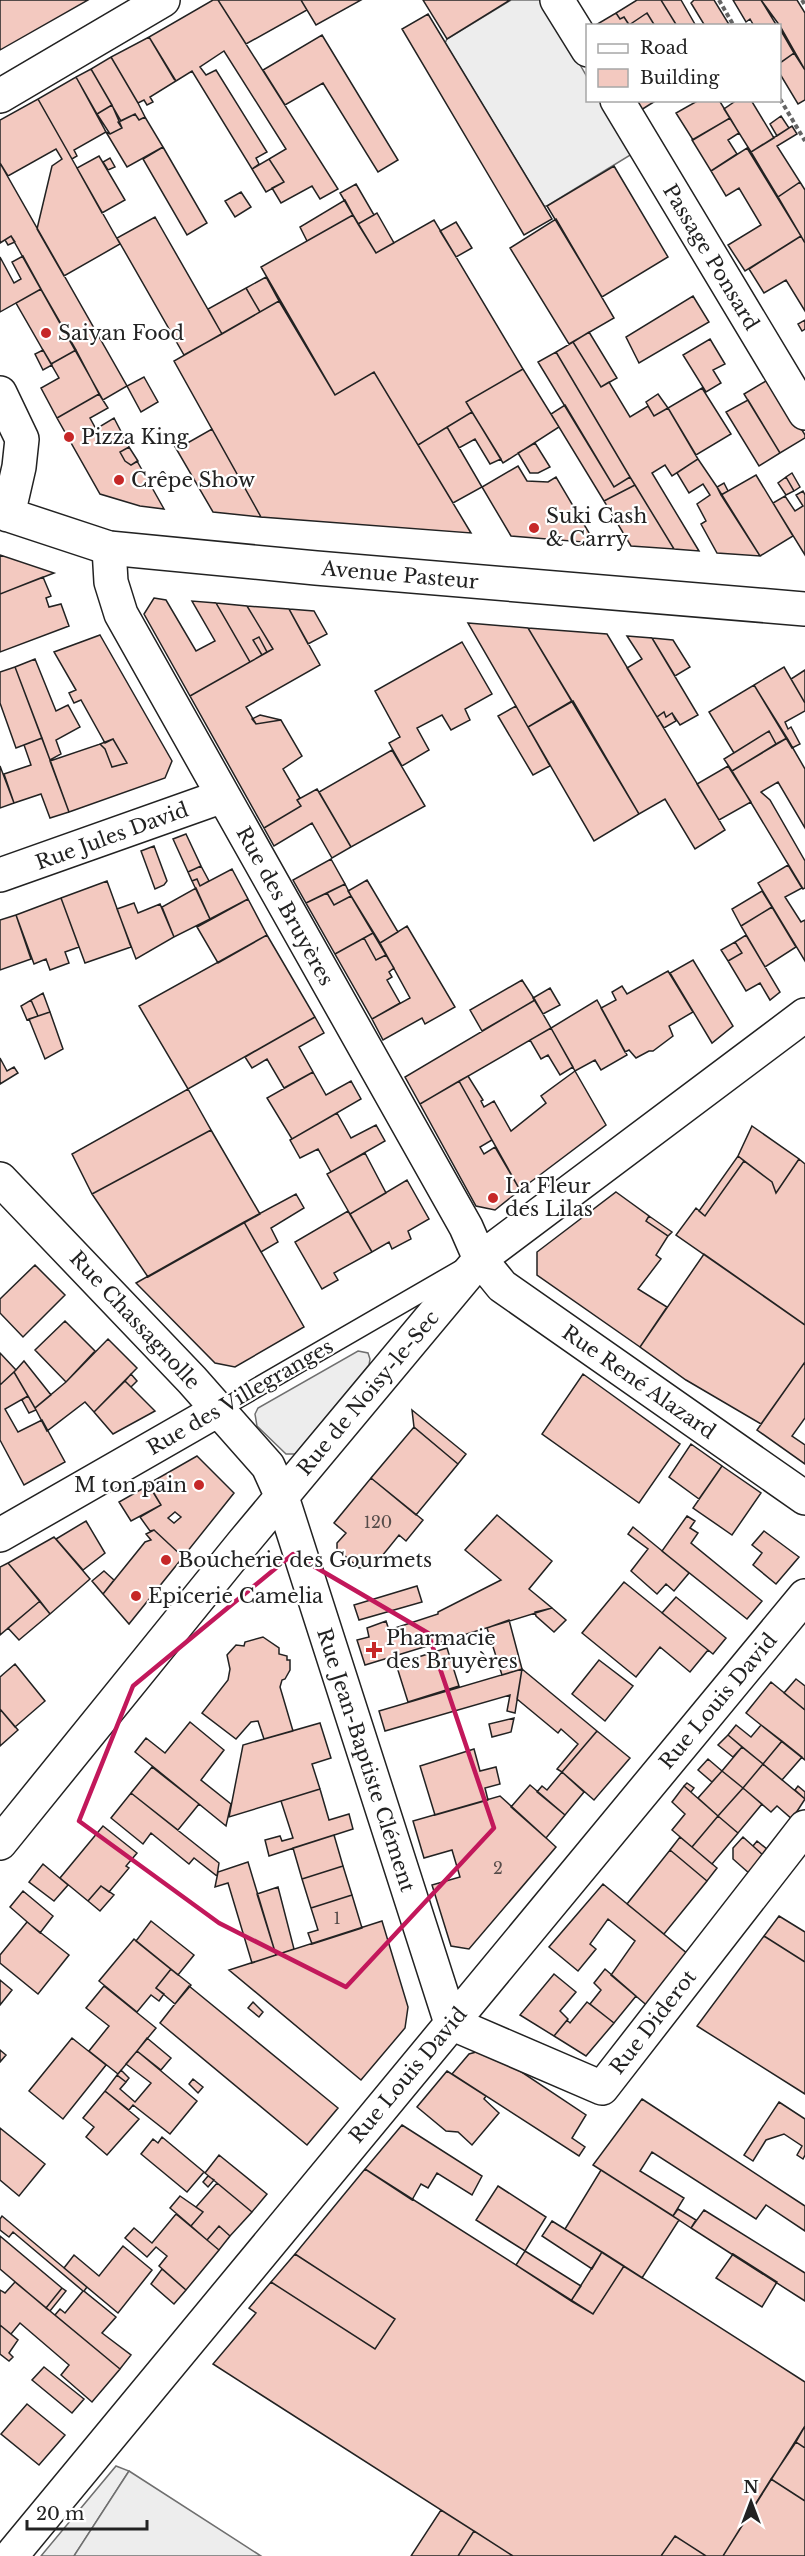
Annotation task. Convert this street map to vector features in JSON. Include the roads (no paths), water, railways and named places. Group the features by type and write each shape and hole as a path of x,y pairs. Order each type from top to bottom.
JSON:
{"street":[{"path":"0,96 163,0"},
{"path":"557,0 586,47"},
{"name":"Passage Ponsard","path":"618,102 805,413"},
{"path":"0,393 22,439 19,467 4,513"},
{"name":"Avenue Pasteur","path":"4,513 109,548 316,568 805,609"},
{"name":"Rue des Bruyères","path":"109,548 111,582 121,614 466,1227 480,1258"},
{"name":"Rue Jules David","path":"0,875 223,796"},
{"name":"Rue de Noisy-le-Sec","path":"0,1843 480,1258 805,1015"},
{"name":"Rue Chassagnolle","path":"0,1179 268,1466 282,1497"},
{"name":"Rue René Alazard","path":"480,1258 502,1286 805,1497"},
{"name":"Rue des Villegranges","path":"0,1535 218,1410"},
{"name":"Rue Jean-Baptiste Clément","path":"282,1497 451,2023"},
{"name":"Rue Louis David","path":"11,2556 805,1596"},
{"name":"Rue Diderot","path":"451,2023 602,2088 805,1827"}],"lane":[{"name":"Rue des Villegranges","path":"218,1410 480,1258"}],"place":[{"name":"Saiyan Food","path":"46,333"},
{"name":"Pizza King","path":"69,437"},
{"name":"Crêpe Show","path":"119,480"},
{"name":"Suki Cash & Carry","path":"534,528"},
{"name":"La Fleur des Lilas","path":"493,1198"},
{"name":"M ton pain","path":"199,1485"},
{"name":"Boucherie des Gourmets","path":"166,1560"},
{"name":"Epicerie Camelia","path":"136,1596"},
{"name":"Pharmacie des Bruyères","path":"374,1650"}]}
